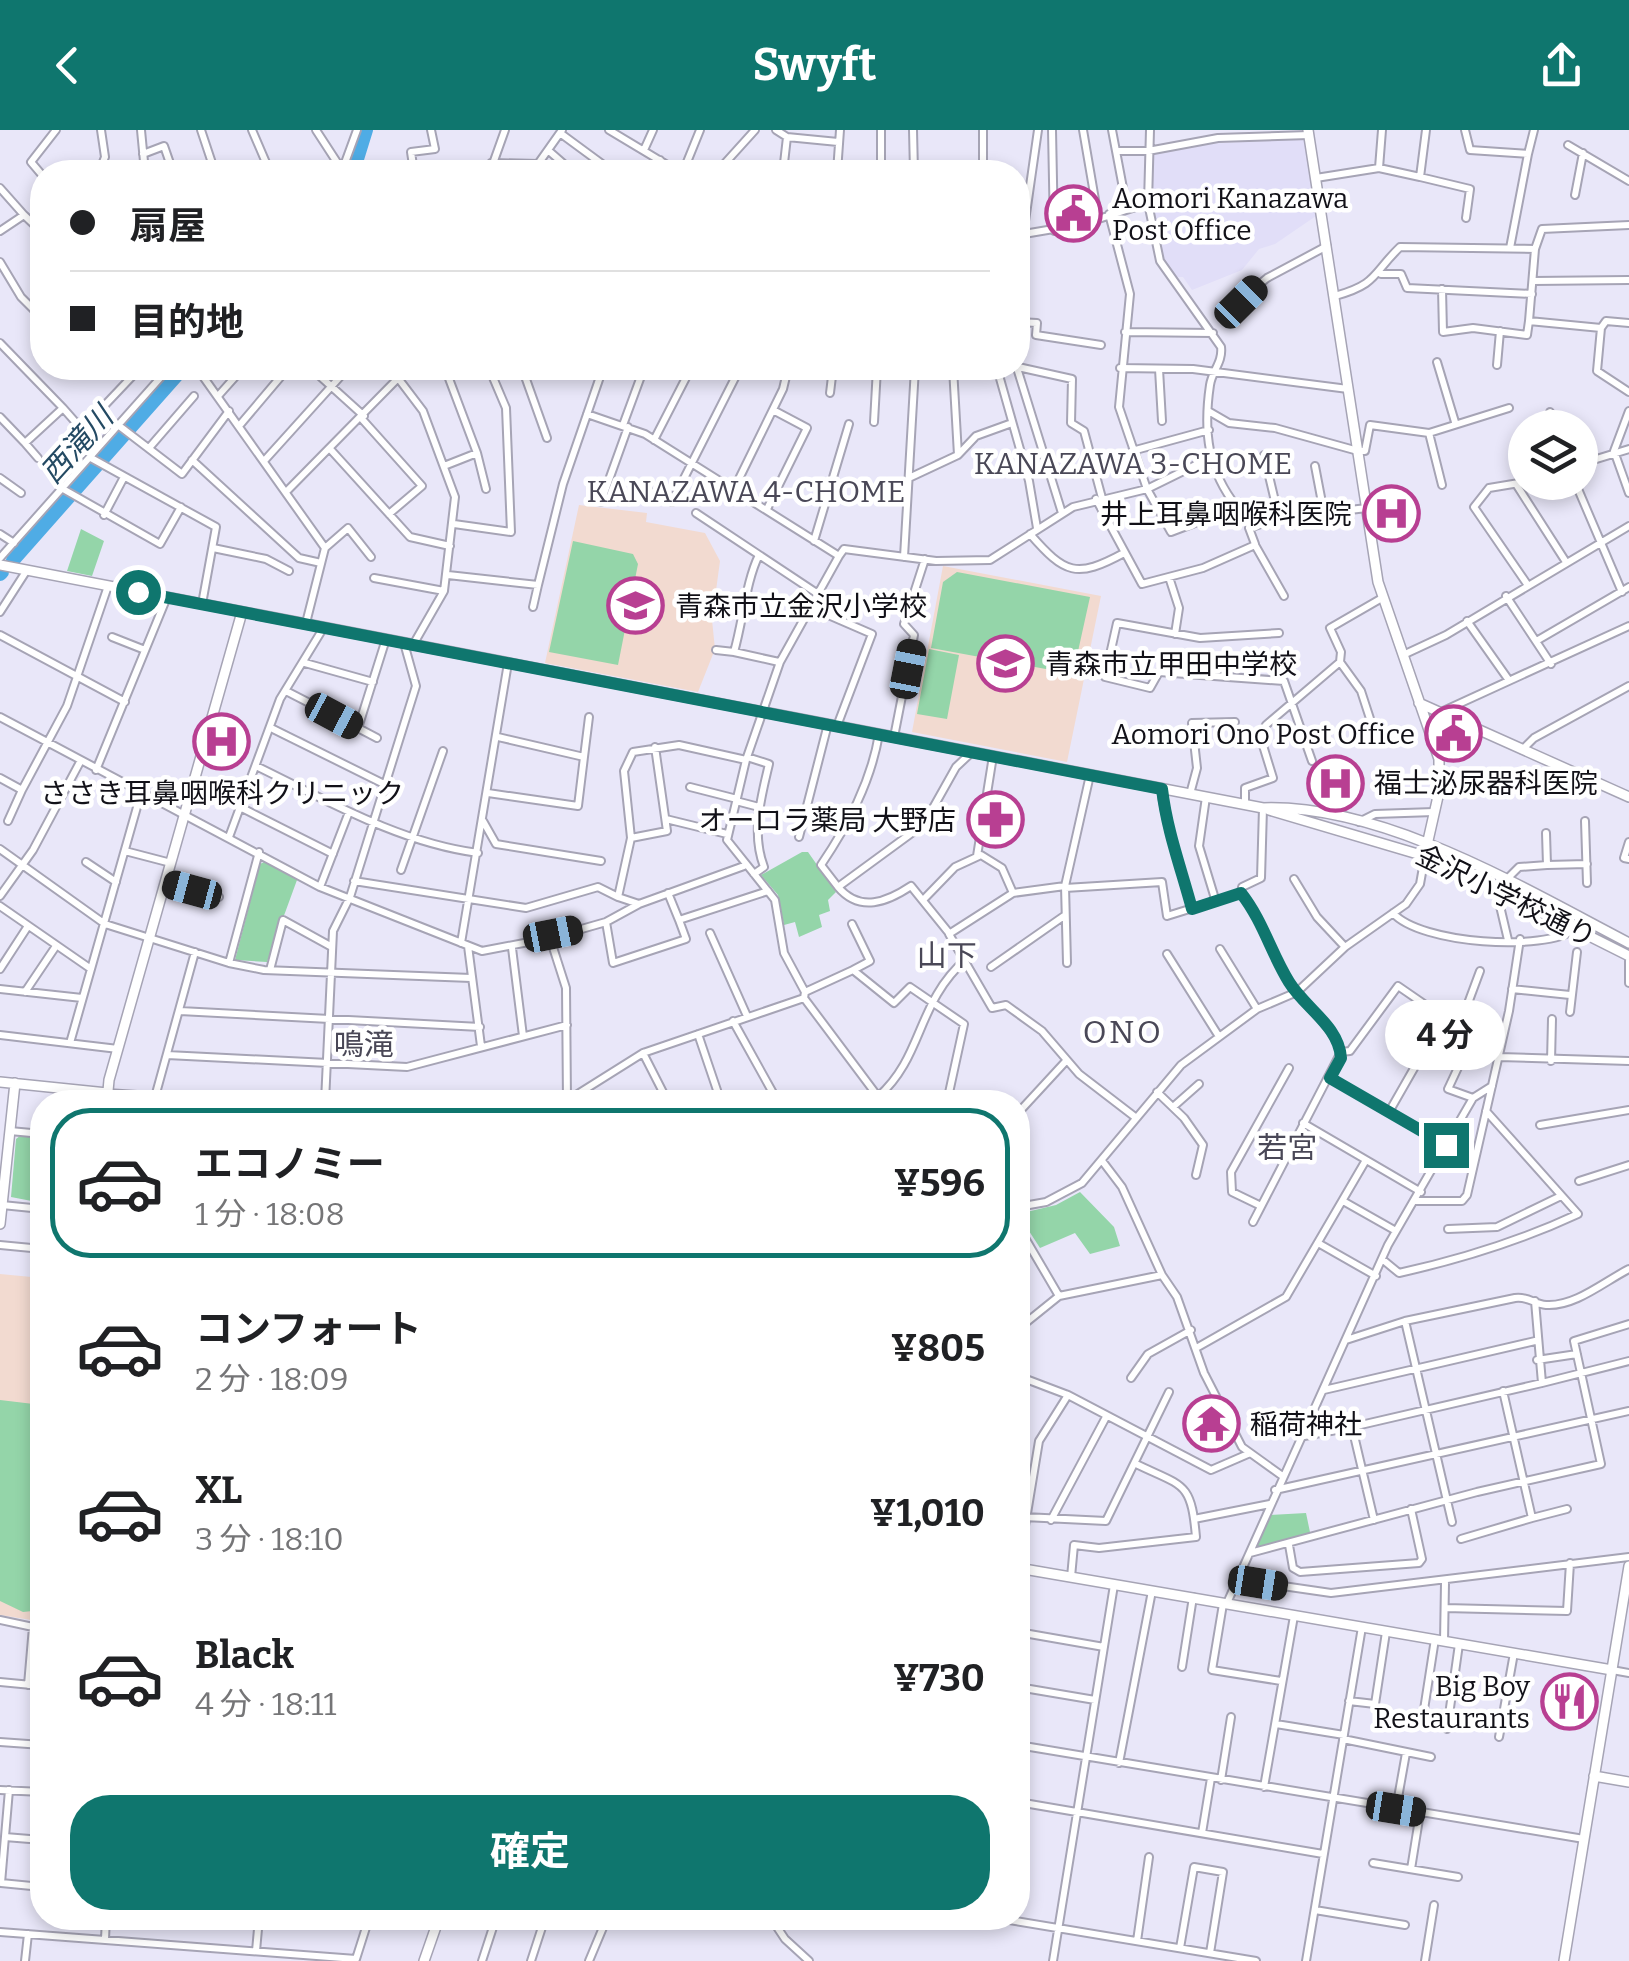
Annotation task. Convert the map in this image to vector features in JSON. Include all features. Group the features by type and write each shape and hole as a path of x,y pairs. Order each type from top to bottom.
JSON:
{"street":[{"path":"33,160 56,130"},
{"path":"100,130 104,160"},
{"path":"140,130 144,160"},
{"path":"201,130 211,160"},
{"path":"252,130 265,160"},
{"path":"316,130 334,160"},
{"path":"345,160 357,130"},
{"path":"412,160 410,152 435,149 432,130"},
{"path":"492,160 505,130"},
{"path":"610,130 660,160"},
{"path":"644,150 653,130"},
{"path":"686,160 700,130"},
{"path":"728,160 755,130"},
{"path":"776,130 787,137 838,142"},
{"path":"837,160 840,130"},
{"path":"881,130 881,160"},
{"path":"983,160 984,130"},
{"path":"1030,177 1038,130"},
{"path":"1052,130 1054,231"},
{"path":"1083,130 1098,218"},
{"path":"1112,130 1126,209"},
{"path":"1109,214 1130,294 1119,407 1132,452 1171,532 1236,507 1216,482 1210,458 1209,412 1214,372 1222,356 1213,334 1160,260 1148,203 1150,130"},
{"path":"1380,168 1382,130"},
{"path":"1420,177 1426,130"},
{"path":"1465,130 1470,150 1528,154"},
{"path":"1510,248 1534,130"},
{"path":"541,160 561,131 598,160"},
{"path":"913,131 914,160"},
{"path":"1030,1204 1067,1193 1103,1162 1174,1070 1257,1010 1297,992 1345,946 1418,889 1441,770 1382,598 1308,133 1218,138 1148,151 1116,151"},
{"path":"784,160 787,137"},
{"path":"1568,145 1629,181"},
{"path":"143,154 164,146 169,160"},
{"path":"549,151 560,160"},
{"path":"1575,195 1583,153"},
{"path":"1315,178 1380,168 1470,189 1466,218"},
{"path":"0,188 30,221"},
{"path":"1030,234 1054,231 1148,203"},
{"path":"0,231 24,216"},
{"path":"1442,289 1443,332 1460,328 1527,336 1535,249 1542,229 1629,225"},
{"path":"1232,307 1267,278 1327,246"},
{"path":"1335,296 1360,289 1380,274 1400,247 1535,249"},
{"path":"0,262 30,305"},
{"path":"1380,274 1401,274 1407,288 1532,294"},
{"path":"1533,281 1629,280"},
{"path":"1529,321 1601,328"},
{"path":"1629,323 1606,322 1601,328 1597,370 1629,392"},
{"path":"1030,323 1037,323 1036,335 1101,345"},
{"path":"1125,332 1213,334"},
{"path":"1497,365 1500,332"},
{"path":"0,343 30,376"},
{"path":"1436,362 1455,422"},
{"path":"1120,368 1214,372 1348,389"},
{"path":"1160,368 1162,421"},
{"path":"1030,371 1072,379 1070,422 1084,431 1099,499 1142,584 1203,568 1255,545 1257,548"},
{"path":"34,380 78,425"},
{"path":"104,406 129,380"},
{"path":"0,562 14,542 69,494 160,380"},
{"path":"206,380 325,548"},
{"path":"218,396 232,380"},
{"path":"239,426 278,380"},
{"path":"324,380 422,486 388,514"},
{"path":"264,461 337,380"},
{"path":"286,492 396,380"},
{"path":"326,1090 332,948 337,920 350,897 416,686 408,644 444,591 454,524 455,497 444,466 422,410 400,380"},
{"path":"449,380 478,453 486,489"},
{"path":"454,524 510,532 506,408 494,380"},
{"path":"526,380 547,438"},
{"path":"533,606 550,531 599,380"},
{"path":"600,502 640,380"},
{"path":"654,440 686,380"},
{"path":"646,490 672,502 734,380"},
{"path":"734,490 784,380"},
{"path":"830,393 832,380"},
{"path":"874,422 876,380"},
{"path":"904,557 914,380"},
{"path":"954,380 958,454"},
{"path":"1000,380 1033,531 1057,565 1092,571 1124,553"},
{"path":"1021,380 1062,514"},
{"path":"148,448 194,396"},
{"path":"25,442 63,408"},
{"path":"1209,412 1230,422 1275,428 1358,452 1364,451 1370,426 1430,433 1509,408"},
{"path":"767,509 807,428 773,410"},
{"path":"1629,411 1614,451 1629,493"},
{"path":"124,429 182,474 229,412"},
{"path":"587,414 654,440 838,556"},
{"path":"0,417 38,458"},
{"path":"910,478 958,454 983,432 1012,423"},
{"path":"814,541 849,424"},
{"path":"1132,452 1209,430"},
{"path":"1430,433 1442,485"},
{"path":"1598,457 1629,449"},
{"path":"330,450 410,537 450,546"},
{"path":"444,466 478,453"},
{"path":"1264,455 1279,518"},
{"path":"873,1090 805,995 784,953 775,900 745,865 728,834 747,759 780,662 844,549 925,559 990,560 1062,514 1099,499 1147,488 1210,458"},
{"path":"95,460 216,528 202,604"},
{"path":"192,460 299,558 321,563"},
{"path":"1315,466 1324,513"},
{"path":"104,515 124,477"},
{"path":"0,478 22,493"},
{"path":"1508,485 1489,488 1474,506 1527,584"},
{"path":"69,494 160,544 181,507"},
{"path":"1526,500 1566,562"},
{"path":"1538,640 1625,589 1598,544 1581,500"},
{"path":"1284,596 1249,528 1279,518 1367,508"},
{"path":"696,514 818,594"},
{"path":"1402,655 1468,621 1629,526"},
{"path":"306,623 325,548 348,528 371,556"},
{"path":"0,534 14,542"},
{"path":"213,548 266,559 289,571"},
{"path":"734,652 749,600 749,574 759,554"},
{"path":"894,737 914,635 904,624 925,559"},
{"name":"金沢小学校通り","path":"0,562 508,664 1162,789 1358,822 1629,943"},
{"path":"0,612 27,570"},
{"path":"448,575 538,586"},
{"path":"1169,577 1179,608 1175,634"},
{"path":"374,578 444,591"},
{"path":"8,821 67,706 108,586"},
{"path":"1506,596 1551,664"},
{"path":"96,770 167,597"},
{"path":"1375,734 1361,691 1340,662 1332,624 1382,598"},
{"path":"799,837 833,725 872,634 812,608"},
{"path":"109,1090 242,612"},
{"path":"1468,621 1508,679"},
{"path":"1279,633 1235,638 1175,634 1117,622 1104,677 1150,688 1159,672 1284,681 1312,761"},
{"path":"229,837 286,691 324,626"},
{"path":"1440,713 1629,626"},
{"path":"0,635 125,702"},
{"path":"112,638 145,650"},
{"path":"358,728 386,639"},
{"path":"716,650 780,662"},
{"path":"304,662 374,682"},
{"path":"1245,804 1245,788 1273,778 1261,733 1340,662"},
{"path":"481,1046 465,944 508,664"},
{"path":"1521,751 1534,738 1629,686"},
{"path":"286,691 377,738"},
{"path":"1419,703 1629,797"},
{"path":"0,717 320,887 490,952 606,922 639,904 745,865"},
{"path":"488,793 578,806 589,717"},
{"path":"1190,794 1196,768 1192,723 1235,722"},
{"path":"271,728 384,784"},
{"path":"879,734 875,756 848,825 822,865 846,897 863,903 892,898 912,886 949,934 992,1008 1006,1005 1028,1019 1066,1062 1135,1117"},
{"path":"498,737 584,757"},
{"path":"618,897 632,838 624,770 633,752 656,747 679,745 769,764 759,808 757,848 764,867 754,874"},
{"path":"632,838 667,831 656,747"},
{"path":"400,870 444,752"},
{"path":"838,887 924,824 956,767 972,752"},
{"path":"976,856 992,756"},
{"path":"0,896 23,867 80,762"},
{"path":"256,766 372,821 447,849 478,854"},
{"path":"1067,963 1065,887 1090,774"},
{"path":"0,778 22,790"},
{"path":"690,787 759,808"},
{"path":"1162,789 1169,840 1178,855 1192,909"},
{"path":"70,1043 141,793"},
{"path":"1206,797 1200,846 1216,902"},
{"path":"242,808 333,854"},
{"path":"1253,1222 1341,1052 1335,1036 1297,992 1266,930 1241,893 1242,887 1261,878 1265,808"},
{"name":"金沢小学校通り","path":"1265,808 1426,850"},
{"path":"320,887 350,812"},
{"path":"1358,822 1375,814 1434,812"},
{"path":"666,819 728,834"},
{"path":"483,821 496,844 600,860"},
{"path":"1585,821 1587,884"},
{"path":"1546,833 1547,865"},
{"path":"1629,842 1624,858 1629,859"},
{"path":"0,850 105,924 228,963 331,974 471,978"},
{"path":"125,851 171,863"},
{"path":"228,963 259,852"},
{"path":"924,900 955,867 976,856"},
{"path":"976,856 1002,868 1012,893"},
{"path":"86,862 116,882"},
{"path":"1508,940 1500,906 1505,886 1519,866 1587,864"},
{"path":"1294,880 1317,917 1345,946"},
{"path":"354,881 526,908 598,887 639,904"},
{"path":"165,882 219,897"},
{"path":"949,934 1012,893 1162,882 1166,916 1241,893"},
{"name":"金沢小学校通り","path":"1505,886 1629,958"},
{"path":"679,920 768,890"},
{"path":"606,922 613,963 686,939 668,893"},
{"path":"0,906 90,969"},
{"path":"1392,912 1404,925 1431,935 1508,940 1569,934 1576,928"},
{"path":"991,967 1064,915"},
{"path":"270,970 283,920 332,948"},
{"path":"592,1090 644,1053 805,995 870,961 852,924"},
{"path":"0,969 28,926"},
{"path":"1616,936 1629,930"},
{"path":"710,932 746,1016"},
{"path":"550,938 566,988 566,1090"},
{"path":"1416,1201 1462,1201 1499,1057 1520,939"},
{"path":"25,992 56,946"},
{"path":"512,948 523,1036"},
{"path":"1220,948 1257,1010"},
{"path":"157,1090 195,952"},
{"path":"1570,1012 1577,952"},
{"path":"1167,954 1218,1036"},
{"path":"1629,958 1629,983"},
{"path":"888,1090 901,1073 944,979 966,960"},
{"path":"853,970 887,1001 894,1003 910,987 964,1024 950,1090"},
{"path":"1473,1098 1448,1089 1476,1029 1466,1006 1480,971"},
{"path":"1341,1052 1350,1051 1398,986 1444,1018"},
{"path":"0,988 82,998"},
{"path":"1512,989 1570,995"},
{"path":"1389,1112 1453,1005 1466,1006"},
{"path":"180,1011 480,1026"},
{"path":"1550,1061 1552,1020"},
{"path":"732,1022 771,1090"},
{"path":"167,1055 406,1067 567,1025"},
{"path":"698,1034 718,1090"},
{"path":"0,1035 118,1048"},
{"path":"644,1053 662,1090"},
{"path":"1499,1057 1629,1061"},
{"path":"1030,1100 1066,1062"},
{"path":"1261,1206 1232,1192 1231,1172 1289,1068"},
{"path":"1330,1078 1446,1145"},
{"path":"0,1082 58,1090"},
{"path":"0,1224 15,1083"},
{"path":"1174,1107 1198,1084"},
{"path":"1282,1681 1212,1670 1225,1603 1298,1437 1396,1232 1473,1098 1492,1086"},
{"path":"1157,1092 1174,1107 1203,1145 1196,1175"},
{"path":"1540,1125 1629,1110"},
{"path":"1382,1260 1400,1273 1534,1235 1578,1214 1486,1111"},
{"path":"1303,1123 1421,1192"},
{"path":"10,1130 30,1132"},
{"path":"1198,1348 1286,1297 1366,1160"},
{"path":"1103,1162 1122,1186 1191,1330 1204,1373 1248,1454 1281,1475"},
{"path":"1579,1181 1629,1165"},
{"path":"1448,1229 1497,1227 1561,1196"},
{"path":"1343,1200 1396,1232"},
{"path":"2,1205 30,1208"},
{"path":"1318,1243 1376,1276"},
{"path":"0,1245 30,1249"},
{"path":"1030,1246 1060,1296"},
{"path":"1346,1340 1405,1321 1523,1297 1543,1306 1560,1303 1629,1268"},
{"path":"1030,1320 1060,1296 1162,1275"},
{"path":"1535,1301 1535,1341 1542,1383"},
{"path":"1405,1321 1452,1522"},
{"path":"1250,1553 1601,1464 1574,1341 1629,1324"},
{"path":"1132,1378 1148,1354 1191,1330"},
{"path":"1323,1390 1535,1341"},
{"path":"1537,1360 1576,1354"},
{"path":"1298,1437 1629,1361"},
{"path":"1030,1381 1068,1395 1212,1470 1248,1454"},
{"path":"1503,1391 1532,1518"},
{"path":"1030,1521 1106,1520 1169,1392"},
{"path":"1030,1484 1039,1442 1068,1395"},
{"path":"1275,1490 1629,1410"},
{"path":"1052,1520 1106,1417"},
{"path":"1352,1426 1374,1520"},
{"path":"1071,1577 1074,1545 1099,1548 1196,1538 1192,1499 1184,1487 1136,1464"},
{"path":"1194,1519 1270,1504"},
{"path":"1461,1539 1567,1509"},
{"path":"1289,1545 1293,1568 1300,1572 1419,1564 1422,1558 1411,1510"},
{"path":"1235,1579 1331,1593 1629,1557"},
{"path":"1446,1608 1567,1610 1570,1564"},
{"path":"1564,1961 1629,1566"},
{"path":"1030,1570 1629,1673"},
{"path":"1422,1716 1446,1608 1445,1582"},
{"path":"1052,1961 1114,1585"},
{"path":"1119,1762 1152,1591"},
{"path":"1182,1667 1193,1598"},
{"path":"1276,1724 1294,1615"},
{"path":"0,1620 30,1626"},
{"path":"1306,1961 1362,1626"},
{"path":"1350,1701 1375,1704 1386,1631"},
{"path":"1030,1634 1104,1647"},
{"path":"1446,1729 1460,1644"},
{"path":"1499,1736 1514,1652"},
{"path":"0,1682 28,1684 30,1661"},
{"path":"1030,1688 1095,1700"},
{"path":"1221,1780 1231,1718"},
{"path":"1264,1787 1272,1723 1431,1758"},
{"path":"0,1742 30,1745"},
{"path":"1030,1747 1584,1839"},
{"path":"1396,1809 1406,1753"},
{"path":"1594,1776 1629,1782"},
{"path":"1202,1833 1211,1778"},
{"path":"30,1791 4,1790 5,1837 0,1883 30,1886"},
{"path":"1030,1804 1324,1854"},
{"path":"1411,1869 1420,1812"},
{"path":"5,1837 30,1839"},
{"path":"1137,1942 1149,1858"},
{"path":"1373,1863 1458,1877"},
{"path":"1180,1948 1194,1867 1223,1872 1210,1953"},
{"path":"1425,1961 1434,1905"},
{"path":"1314,1910 1405,1925"},
{"path":"1030,1923 1256,1961"},
{"path":"105,1930 105,1939"},
{"path":"256,1951 258,1930"},
{"path":"0,1932 356,1959 366,1930"},
{"path":"424,1961 435,1930"},
{"path":"482,1961 492,1930"},
{"path":"530,1961 541,1930"},
{"path":"590,1961 602,1930"},
{"path":"779,1930 809,1961"},
{"path":"25,1961 28,1934"}],"shaded area":[{"path":"1304,138 1316,216 1275,244 1259,249 1242,270 1192,290 1183,277 1176,277 1162,256 1154,229 1151,153 1193,145"},
{"name":"青森市立金沢小学校","path":"579,505 647,513 646,522 705,533 720,561 712,620 715,649 698,692 545,663"},
{"name":"青森市立甲田中学校","path":"943,566 1101,596 1067,762 912,732"},
{"path":"0,1274 30,1277 30,1620 0,1615"}],"green space":[{"path":"81,529 104,541 92,576 67,571"},
{"path":"573,541 633,554 638,564 618,665 549,652"},
{"path":"957,572 1090,597 1073,674 931,648 943,582"},
{"path":"929,649 959,655 947,719 917,714"},
{"path":"808,852 836,892 828,900 830,911 819,915 822,927 799,937 795,922 784,925 778,895 761,875"},
{"path":"266,861 297,880 267,962 235,960 260,864"},
{"path":"30,1136 30,1201 11,1197 16,1139"},
{"path":"1080,1192 1114,1227 1120,1246 1090,1254 1075,1233 1040,1248 1030,1233 1030,1211 1056,1205"},
{"path":"0,1400 30,1404 30,1611 0,1601"},
{"path":"1306,1513 1311,1537 1256,1548 1269,1515"}],"waterway":[{"name":"西滝川","path":"357,160 366,130"},
{"name":"西滝川","path":"13,560 172,380"}],"place":[{"name":"Aomori Kanazawa Post Office","path":"1073,214"},
{"name":"井上耳鼻咽喉科医院","path":"1391,514"},
{"name":"青森市立金沢小学校","path":"636,606"},
{"name":"青森市立甲田中学校","path":"1006,664"},
{"name":"Aomori Ono Post Office","path":"1454,734"},
{"name":"ささき耳鼻咽喉科クリニック","path":"222,742"},
{"name":"福士泌尿器科医院","path":"1335,783"},
{"name":"オーロラ薬局 大野店","path":"995,820"},
{"name":"稲荷神社","path":"1211,1424"},
{"name":"Big Boy Restaurants","path":"1569,1702"}],"district":[{"name":"KANAZAWA 3-CHOME","path":"1133,464"},
{"name":"KANAZAWA 4-CHOME","path":"746,492"},
{"name":"山下","path":"947,956"},
{"name":"ONO","path":"1123,1032"},
{"name":"鳴滝","path":"364,1045"},
{"name":"若宮","path":"1287,1148"}],"route":[{"path":"138,592 1162,789 1169,840 1178,855 1192,909 1241,893 1266,930 1292,987 1335,1036 1341,1058 1330,1078 1446,1145"}]}
